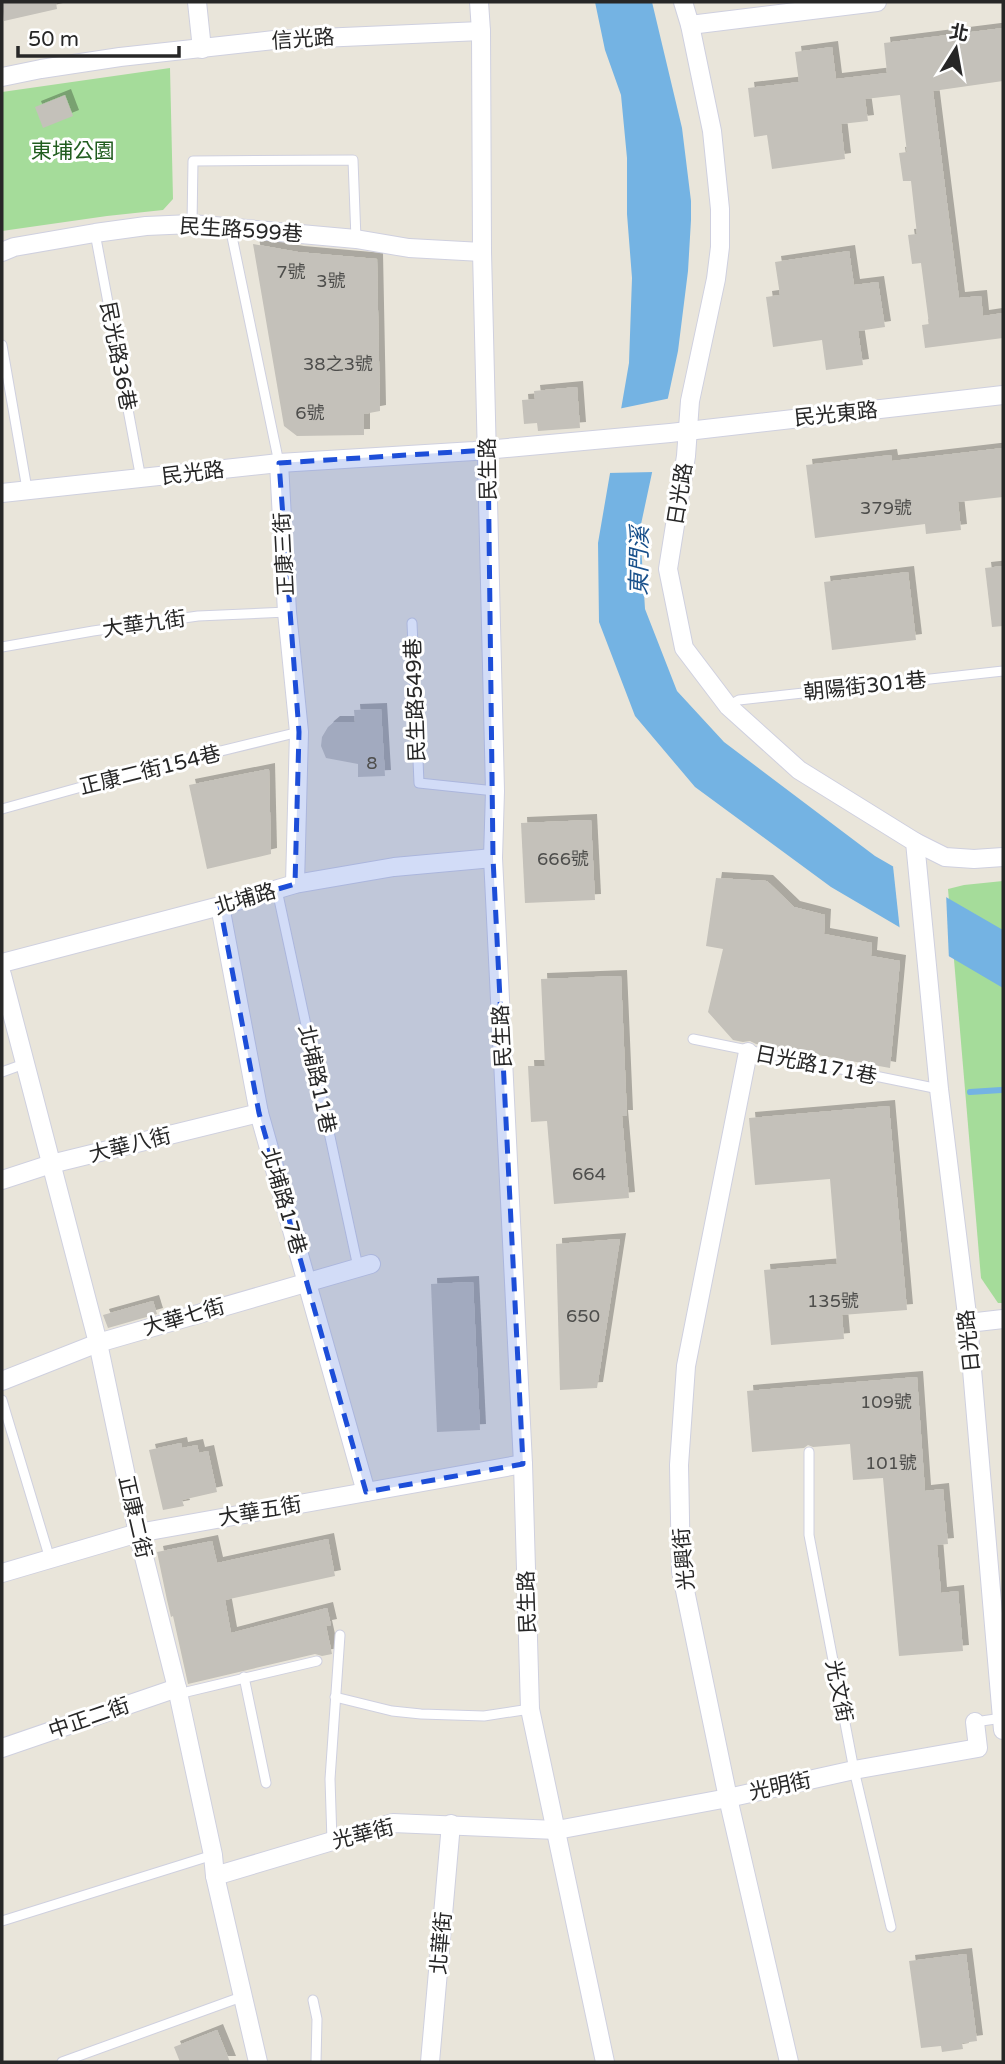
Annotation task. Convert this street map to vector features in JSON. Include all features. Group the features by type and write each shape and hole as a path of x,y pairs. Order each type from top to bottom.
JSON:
{"street":[{"path":"197,2 202,49"},
{"name":"民生路","path":"479,2 495,791 493,858 523,1464 530,1709 605,2062"},
{"name":"日光路","path":"683,2 712,131 720,209 720,247 716,279 692,389 689,430 668,569 684,648 729,706 799,770 915,842 945,857 1003,857"},
{"path":"690,25 877,2"},
{"name":"信光路","path":"2,77 41,68 107,59 297,38 481,31"},
{"name":"民生路599巷","path":"2,252 14,247 95,233 146,226 192,224 356,239 409,248 482,252"},
{"name":"民光東路","path":"488,450 670,433 1003,395"},
{"name":"民光路","path":"2,493 279,463 488,450"},
{"name":"正康三街","path":"279,463 287,612 299,732 286,887"},
{"name":"日光路","path":"915,842 939,1089 968,1323 1003,1724"},
{"name":"北埔路","path":"2,962 286,887 394,867 493,858"},
{"name":"北埔路17巷","path":"220,906 259,1113 366,1492"},
{"name":"正康二街","path":"2,975 98,1343 138,1533 177,1691 213,1855 215,1876 258,2062"},
{"name":"光興街","path":"748,1052 686,1366 679,1465 681,1571 728,1798 789,2062"},
{"name":"大華八街","path":"2,1180 51,1164 259,1113"},
{"name":"大華七街","path":"2,1381 98,1343 364,1266"},
{"path":"968,1323 1003,1319"},
{"name":"大華五街","path":"2,1573 138,1533 523,1464"},
{"name":"中正二街","path":"2,1748 177,1691"},
{"name":"光明街","path":"557,1830 728,1798 854,1770 978,1748 975,1722"},
{"name":"光華街","path":"215,1876 393,1823 557,1830"},
{"name":"北華街","path":"430,2062 451,1825"}],"lane":[{"path":"192,224 192,160 353,160 356,239"},
{"name":"正康三街","path":"230,228 279,463"},
{"name":"民光路36巷","path":"95,233 141,479"},
{"path":"2,345 27,489"},
{"name":"大華九街","path":"2,647 198,616 287,612"},
{"name":"民生路549巷","path":"412,623 419,783 495,791"},
{"name":"朝陽街301巷","path":"729,706 739,699 1003,671"},
{"name":"正康二街154巷","path":"2,809 139,771 299,732"},
{"name":"北埔路11巷","path":"286,887 364,1266"},
{"name":"日光路171巷","path":"693,1039 939,1089"},
{"path":"2,1072 24,1064"},
{"path":"2,1400 50,1559"},
{"name":"光文街","path":"810,1452 809,1535 854,1770 891,1927"},
{"path":"332,1841 330,1779 340,1635"},
{"path":"177,1691 317,1661"},
{"path":"244,1677 265,1783"},
{"path":"335,1697 391,1712 421,1714 484,1716 530,1709"},
{"path":"975,1722 1003,1724"},
{"path":"2,1921 213,1855"},
{"path":"62,2062 244,1996"},
{"path":"313,2000 317,2019 316,2062"}],"highlighted area":[{"path":"488,450 493,858 523,1464 366,1492 259,1113 220,906 295,884 299,732 279,463"}],"green space":[{"name":"東埔公園","path":"170,68 173,199 163,210 2,231 2,92"},
{"path":"1003,881 1003,1303 998,1303 981,1278 948,889"}],"water":[{"name":"東門溪","path":"595,2 652,2 682,128 691,201 688,271 678,351 640,529 645,609 677,691 724,742 875,856 1003,930 1003,988 831,887 695,787 635,716 599,622 598,543 629,363 632,278 627,214 627,158 621,95 605,50"}],"pier":[{"path":"671,398 655,472 607,473 618,409"},
{"path":"893,866 946,893 949,960 900,931"}],"building":[{"path":"2,2 56,2 57,9 4,21"},
{"path":"1003,28 1003,81 933,91 959,298 981,296 983,316 1003,313 1003,338 925,348 922,325 929,324 921,263 912,264 908,235 917,234 911,181 903,181 899,153 907,152 900,95 865,99 868,121 841,124 845,159 772,169 767,135 754,137 748,88 799,82 795,52 832,47 836,79 887,73 884,43"},
{"path":"65,95 73,116 43,128 35,107"},
{"path":"253,244 298,252 377,259 380,411 364,414 364,435 297,436 284,426"},
{"path":"849,251 854,285 878,282 885,327 858,331 863,365 826,370 822,340 773,347 766,297 780,295 775,262"},
{"path":"577,387 580,428 538,431 537,423 524,424 522,400 535,399 534,391"},
{"path":"1003,448 1003,497 958,502 961,530 926,534 925,524 815,538 806,465 891,455 892,461"},
{"path":"1003,566 1003,626 992,627 985,568"},
{"path":"908,572 916,640 832,650 824,582"},
{"path":"381,709 385,776 358,777 358,764 326,758 321,746 322,737 328,727 334,722 355,722 354,710"},
{"path":"269,769 271,854 207,869 189,785"},
{"path":"591,820 595,900 525,903 521,823"},
{"path":"716,878 767,881 794,907 825,915 824,934 872,943 871,956 900,961 890,1068 733,1040 708,1012 723,949 706,946"},
{"path":"621,976 627,1116 622,1116 629,1198 554,1204 547,1121 531,1122 528,1066 545,1066 541,979"},
{"path":"889,1106 907,1310 842,1315 844,1339 771,1345 764,1270 837,1264 830,1179 755,1185 749,1118"},
{"path":"620,1239 597,1388 560,1390 556,1244"},
{"path":"473,1282 480,1430 437,1432 431,1284"},
{"path":"153,1301 157,1314 108,1328 103,1315"},
{"path":"917,1377 925,1491 943,1489 948,1544 937,1545 941,1593 958,1591 963,1651 899,1656 883,1478 853,1480 850,1444 813,1447 808,1445 804,1448 752,1452 747,1391"},
{"path":"181,1443 182,1448 197,1445 199,1453 208,1451 217,1492 182,1500 184,1506 163,1510 149,1450"},
{"path":"328,1539 335,1576 225,1600 231,1633 327,1608 331,1625 326,1626 332,1654 315,1654 188,1684 157,1552 212,1541 217,1563"},
{"path":"966,1954 977,2041 962,2043 963,2049 942,2052 941,2046 921,2048 909,1961"},
{"path":"217,2030 230,2062 180,2062 174,2047"}],"waterway":[{"path":"970,1092 1001,1090"}]}
